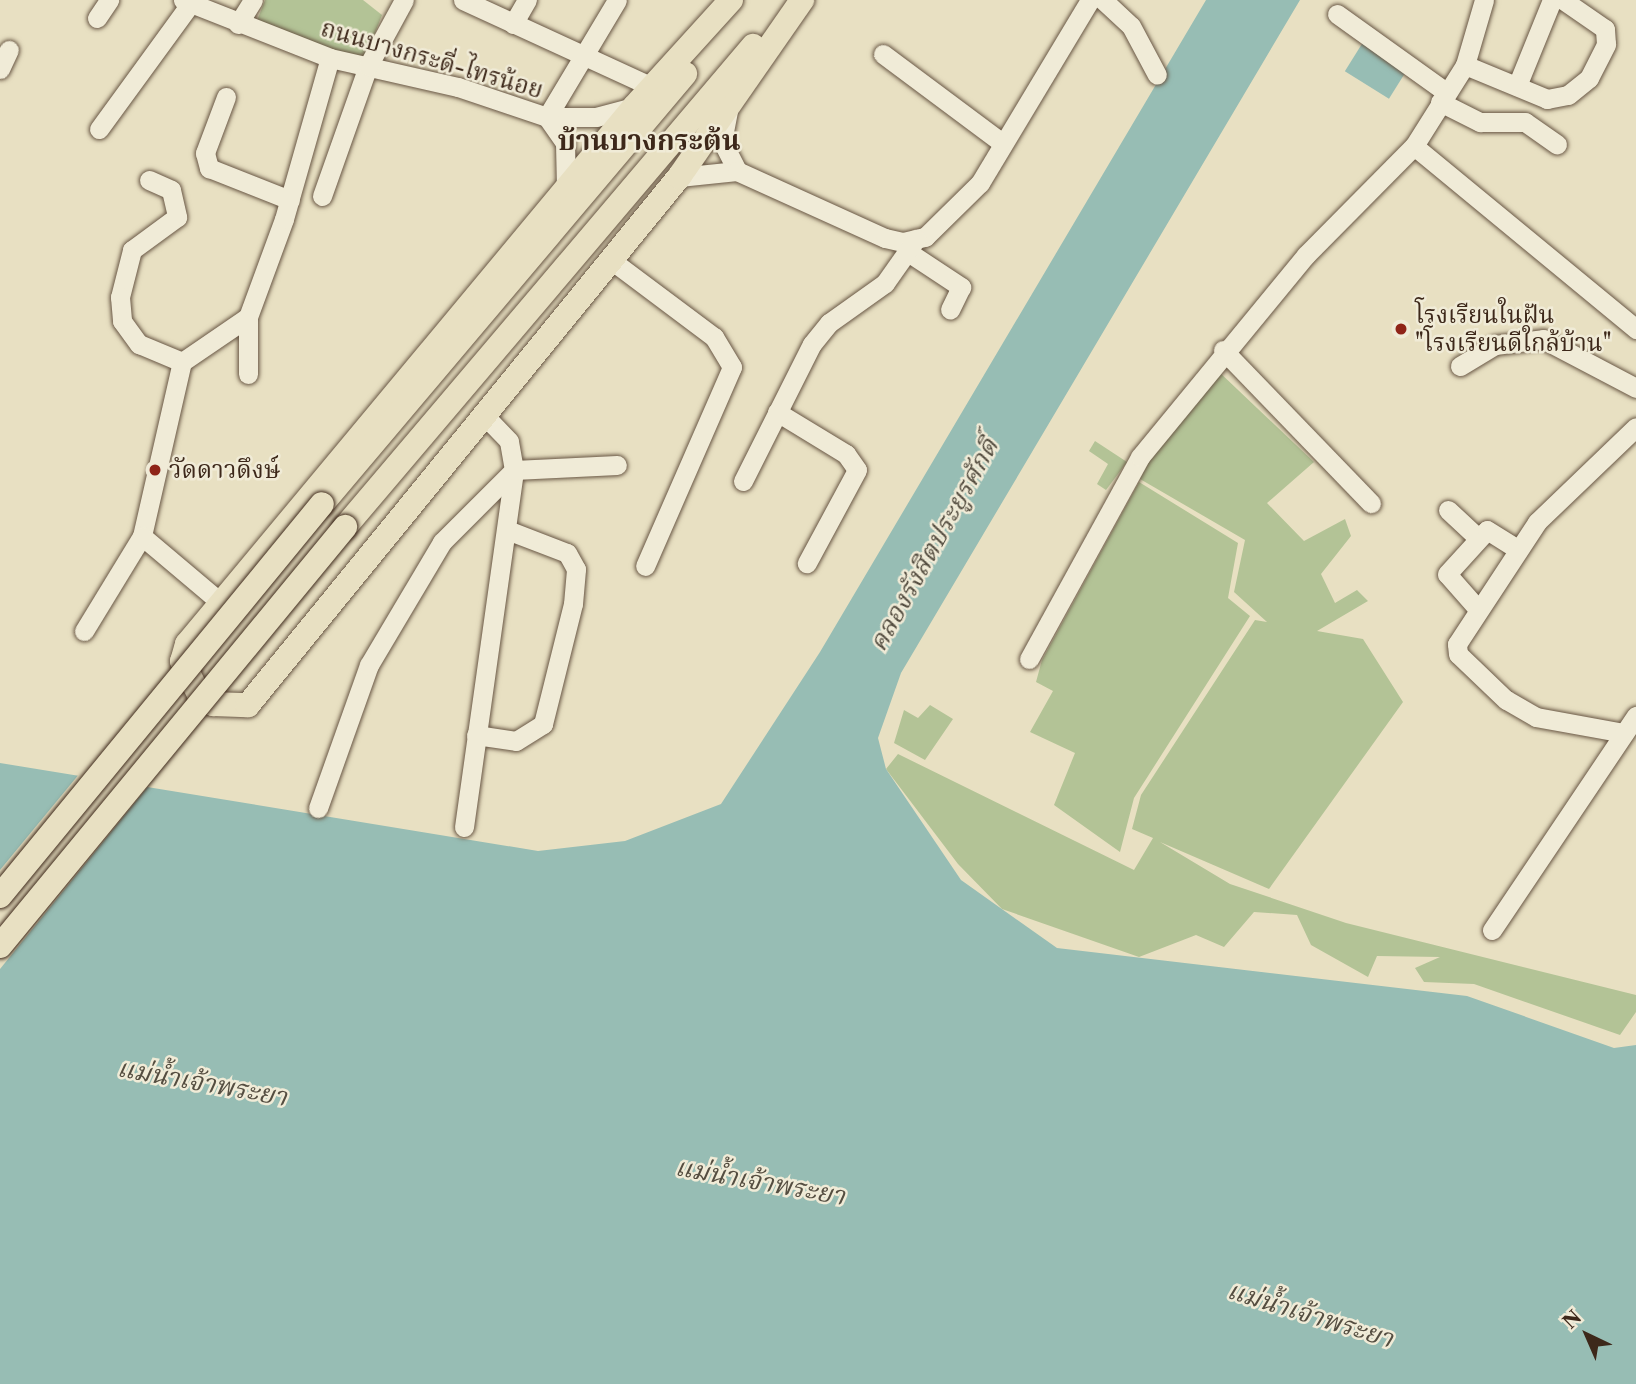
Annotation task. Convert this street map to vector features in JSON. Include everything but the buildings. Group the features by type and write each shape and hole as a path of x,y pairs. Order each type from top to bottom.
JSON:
{"main road":[{"path":"0,895 322,504 748,0"},
{"path":"0,946 345,527 792,0"},
{"path":"723,2 187,644 181,661 199,695 234,708 248,705 679,177 802,0"}],"street":[{"path":"97,18 109,0"},
{"path":"238,24 253,0"},
{"path":"322,197 368,66 404,0"},
{"path":"463,0 652,87"},
{"path":"513,24 527,0"},
{"path":"566,187 565,143 547,117 581,55 617,0"},
{"path":"743,481 812,344 829,323 885,283 912,245 944,223 980,183 1001,142 1090,0"},
{"path":"1103,0 1131,26 1157,75"},
{"path":"1029,659 1139,457 1223,350 1414,146 1465,65 1484,0"},
{"path":"1517,86 1552,0"},
{"path":"1465,65 1547,99 1568,95 1590,78 1606,44 1605,29 1563,0"},
{"path":"99,130 187,2"},
{"name":"ถนนบางกระดี่-ไทรน้อย","path":"187,2 330,58 368,66 547,117 596,117 634,107"},
{"path":"1337,14 1443,97 1480,122 1525,122 1557,144"},
{"path":"0,69 9,50"},
{"path":"883,54 1001,142"},
{"path":"248,374 248,317 290,200 330,58"},
{"path":"226,97 205,153 209,168 290,200"},
{"path":"735,98 722,121 722,141 737,171"},
{"path":"1414,146 1636,329"},
{"path":"679,177 737,171 885,238 912,245 961,287 950,310"},
{"path":"149,180 171,190 177,216 132,250 120,297 122,321 139,344 182,362"},
{"path":"611,260 714,337 733,367 645,566"},
{"path":"85,631 142,536 182,362 248,317"},
{"path":"1460,366 1495,345 1543,339 1636,388"},
{"path":"1223,350 1371,503"},
{"path":"777,412 846,454 857,470 807,563"},
{"path":"464,827 476,735 478,687 510,531 514,470 509,441 484,415"},
{"path":"1624,733 1542,719 1506,700 1458,654 1460,634 1517,549 1550,508 1636,428"},
{"path":"318,808 369,665 411,587 442,542 514,470 617,465"},
{"path":"1448,510 1477,537"},
{"path":"476,735 516,741 543,724 573,604 576,569 567,553 510,531"},
{"path":"1477,608 1447,574 1477,537 1492,531 1517,549"},
{"path":"142,536 220,602"},
{"path":"1492,930 1636,716"}],"green space":[{"path":"265,0 363,0 382,15 364,61 255,26"},
{"path":"1217,370 1314,462 1267,503 1304,541 1345,519 1351,536 1321,574 1335,603 1357,590 1368,601 1317,631 1363,639 1403,702 1269,889 1160,842 1230,884 1346,923 1636,995 1636,1012 1620,1035 1474,984 1424,982 1415,968 1440,957 1377,956 1368,977 1311,945 1297,915 1254,912 1224,947 1196,935 1139,957 1002,909 958,864 886,769 898,754 1134,870 1153,838 1132,829 1141,795 1255,620 1267,622 1234,592 1245,540 1140,479 1147,460"},
{"path":"1095,441 1127,462 1106,490 1097,484 1108,464 1089,451"},
{"path":"1139,482 1238,543 1228,598 1250,616 1134,798 1120,852 1054,805 1075,753 1030,732 1053,691 1036,682 1042,660"},
{"path":"930,705 953,719 925,760 894,743 904,710 918,718"}],"water":[{"path":"1206,0 1300,0 901,673 878,738 886,769 961,880 1057,948 1467,996 1614,1048 1636,1045 1636,1384 0,1384 0,763 538,851 625,841 721,804 820,652"},
{"path":"1365,39 1409,67 1389,99 1345,71"}],"pier":[{"path":"80,773 150,784 0,969 0,870"}],"place":[{"name":"โรงเรียนในฝัน \"โรงเรียนดีใกล้บ้าน\"","path":"1401,329"},
{"name":"วัดดาวดึงษ์","path":"155,470"}],"district":[{"name":"บ้านบางกระต้น","path":"649,140"}],"water label":[{"name":"คลองรังสิตประยูรศักดิ์","path":"934,545"},
{"name":"แม่น้ำเจ้าพระยา","path":"202,1083"},
{"name":"แม่น้ำเจ้าพระยา","path":"760,1182"},
{"name":"แม่น้ำเจ้าพระยา","path":"1310,1315"}]}
